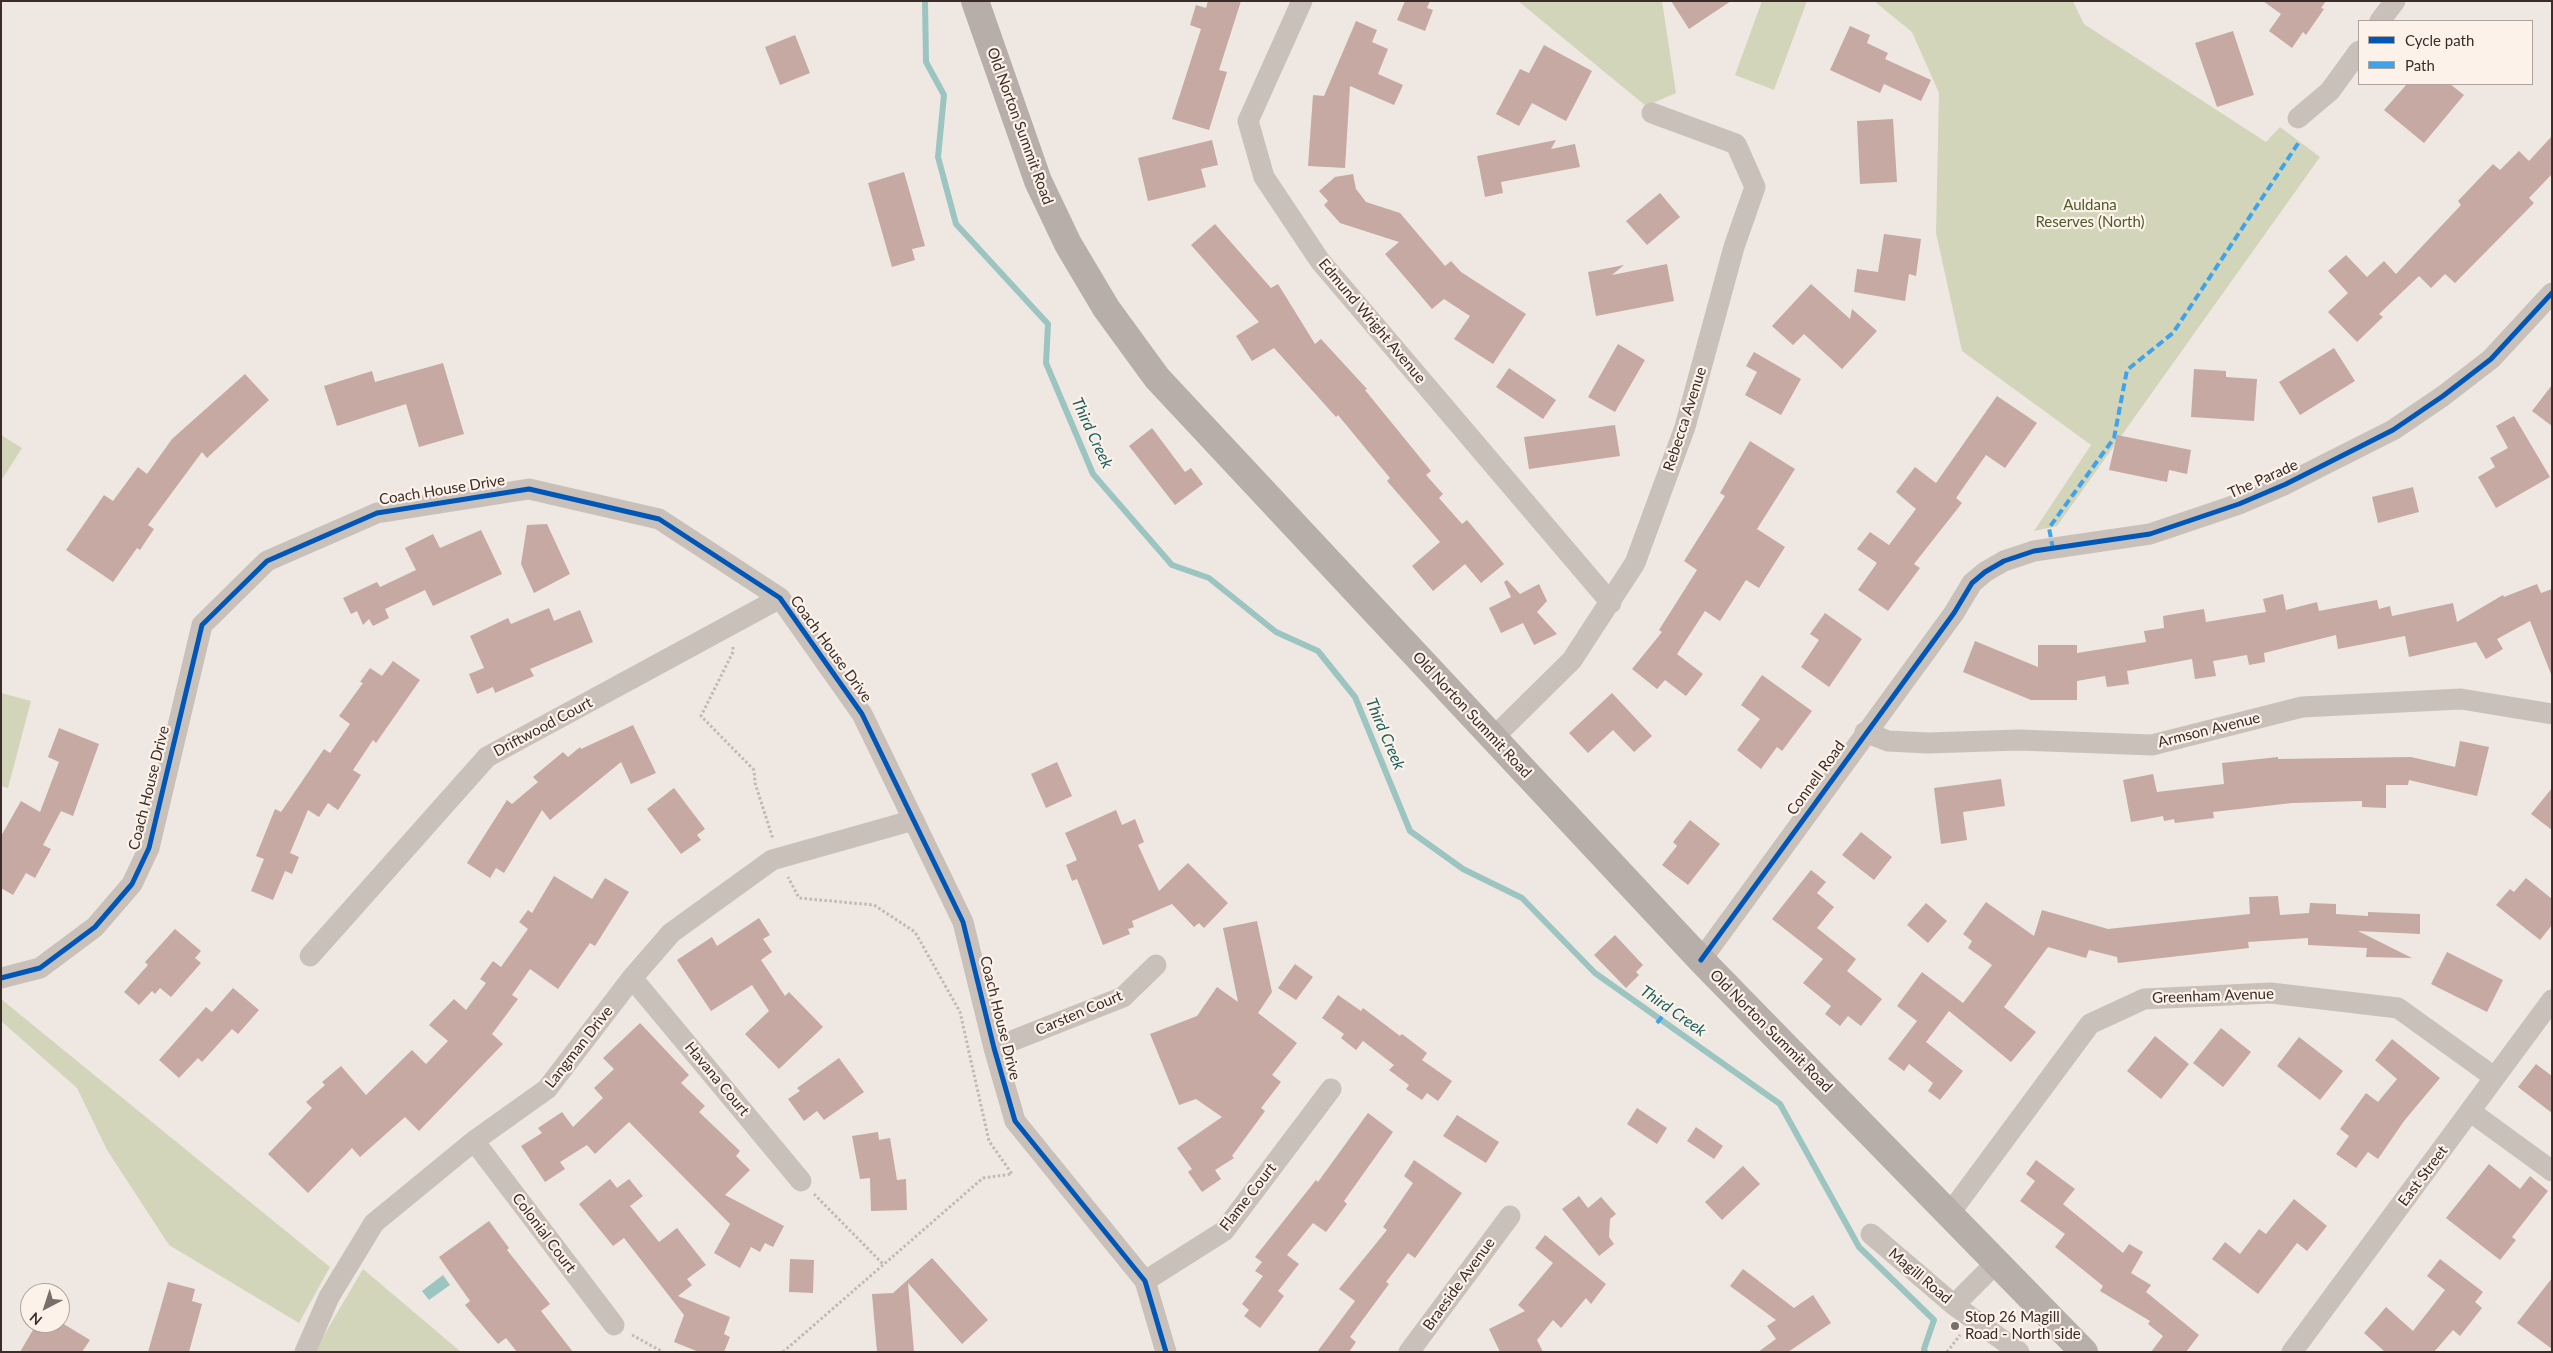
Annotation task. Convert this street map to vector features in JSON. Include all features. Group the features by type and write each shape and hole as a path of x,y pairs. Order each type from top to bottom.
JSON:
{"main road":[{"name":"Old Norton Summit Road","path":"975,1 1038,181 1068,244 1106,308 1157,378 1701,960 2084,1352"}],"street":[{"name":"Edmund Wright Avenue","path":"1302,1 1248,120 1264,177 1320,261 1611,603"},
{"path":"2381,20 2394,1"},
{"path":"2298,118 2330,91 2358,52"},
{"name":"Rebecca Avenue","path":"1493,738 1572,660 1611,603 1635,563 1685,428 1734,247 1755,187 1736,144 1652,113"},
{"name":"The Parade","path":"1954,612 1972,584 1985,572 2004,561 2034,551 2150,534 2196,520 2286,484 2393,430 2443,396 2491,359 2552,293"},
{"name":"Coach House Drive","path":"1,978 40,968 95,927 132,884 149,848 202,625 267,562 376,513 529,489 659,519 780,598 862,714 963,922 994,1048 1015,1121 1145,1281 1166,1352"},
{"name":"Driftwood Court","path":"310,956 487,757 780,598"},
{"name":"Connell Road","path":"1701,960 1954,612"},
{"name":"Armson Avenue","path":"1865,732 1888,741 1928,743 2019,740 2152,745 2302,707 2461,699 2552,714"},
{"name":"Langman Drive","path":"305,1352 329,1297 374,1223 474,1141 547,1089 632,978 671,933 772,860 914,820"},
{"name":"Carsten Court","path":"994,1048 1123,997 1156,965"},
{"name":"Havana Court","path":"632,978 801,1181"},
{"name":"Greenham Avenue","path":"1950,1213 2090,1024 2144,999 2272,993 2398,1008 2494,1077"},
{"name":"East Street","path":"2292,1352 2552,1000"},
{"name":"Flame Court","path":"1145,1281 1224,1231 1331,1089"},
{"path":"2471,1112 2552,1171"},
{"name":"Colonial Court","path":"474,1141 614,1325"},
{"name":"Braeside Avenue","path":"1409,1352 1510,1216"},
{"name":"Magill Road","path":"1871,1234 1954,1305 2019,1352"},
{"path":"1954,1305 1998,1262"}],"path":[{"path":"731,625 733,652 702,716 754,770 755,783 779,858 799,898 874,905 915,932 960,1012 989,1141 1012,1174 983,1178 783,1352"},
{"path":"801,1181 883,1264"},
{"path":"614,1325 663,1352"}],"green space":[{"path":"1518,1 1662,1 1676,93 1646,106"},
{"path":"1762,1 1807,1 1774,90 1735,75"},
{"name":"Auldana Reserves (North)","path":"1874,1 2073,1 2084,24 2266,142 2280,127 2320,157 2057,526 2034,531 2091,445 1962,351 1936,233 1939,93 1912,32"},
{"path":"1,435 22,448 1,481"},
{"path":"1,693 31,701 8,788 1,786"},
{"path":"1,999 330,1267 299,1323 169,1245 107,1150 77,1088 1,1021"},
{"path":"363,1269 461,1352 314,1352"}],"water":[{"path":"443,1275 450,1285 429,1300 422,1291"}],"building":[{"path":"1208,1 1241,1 1219,70 1227,72 1209,130 1172,119 1201,29 1190,25 1196,5 1206,8"},
{"path":"1405,1 1430,1 1427,8 1433,10 1425,31 1397,20"},
{"path":"1671,1 1731,1 1689,29"},
{"path":"2263,1 2326,1 2321,8 2324,9 2306,35 2303,32 2292,48 2269,31 2281,14"},
{"path":"1356,21 1377,30 1372,42 1388,49 1378,74 1403,85 1394,105 1350,86 1345,168 1308,166 1313,95 1324,96"},
{"path":"1850,26 1870,35 1867,43 1888,53 1885,59 1931,80 1921,101 1884,84 1880,93 1830,70"},
{"path":"2233,31 2254,95 2217,107 2195,43"},
{"path":"795,35 810,73 780,85 765,47"},
{"path":"1544,45 1592,71 1566,121 1532,103 1519,126 1496,114 1520,69 1529,73"},
{"path":"2406,85 2451,85 2464,95 2424,143 2384,110"},
{"path":"1893,119 1897,182 1860,184 1857,121"},
{"path":"2552,136 2552,174 2529,198 2534,203 2455,283 2445,274 2431,288 2419,276 2379,314 2383,317 2357,342 2328,312 2348,293 2328,271 2346,255 2367,277 2384,261 2396,274 2461,205 2458,201 2493,164 2500,170 2519,151 2529,161"},
{"path":"1212,140 1218,165 1201,169 1206,187 1148,201 1138,158"},
{"path":"1556,140 1551,149 1575,144 1580,167 1501,182 1503,193 1485,197 1477,156"},
{"path":"904,172 925,246 912,249 915,260 892,267 868,183"},
{"path":"1353,174 1356,189 1366,202 1400,213 1445,266 1451,261 1461,272 1526,314 1493,364 1454,339 1470,316 1444,299 1432,309 1385,254 1399,242 1340,223 1324,205 1328,201 1319,191 1335,177"},
{"path":"1660,193 1680,217 1647,245 1626,221"},
{"path":"1215,224 1271,288 1278,284 1315,344 1321,339 1367,389 1365,390 1431,471 1426,475 1443,494 1439,498 1462,524 1467,520 1504,564 1481,583 1465,564 1433,591 1412,566 1440,542 1387,481 1390,478 1338,415 1336,417 1274,348 1252,361 1236,336 1259,322 1191,245"},
{"path":"1884,234 1921,239 1916,276 1909,274 1905,301 1854,292 1857,269 1878,272"},
{"path":"1667,264 1674,301 1596,316 1588,272 1624,265 1612,275"},
{"path":"1811,284 1850,319 1852,309 1877,331 1842,369 1804,334 1793,345 1772,326"},
{"path":"1618,344 1645,360 1615,412 1588,397"},
{"path":"2334,348 2355,381 2300,415 2279,382"},
{"path":"1754,352 1801,379 1781,415 1745,395 1757,372 1746,366"},
{"path":"443,363 464,434 419,447 406,404 337,426 324,386 372,371 375,382"},
{"path":"1509,368 1556,400 1543,419 1496,387"},
{"path":"2194,369 2226,371 2226,377 2257,379 2254,421 2191,417"},
{"path":"245,374 269,400 207,458 202,452 148,525 154,529 140,550 137,548 113,582 66,550 104,495 113,501 138,467 147,474 172,439"},
{"path":"2552,385 2552,426 2532,411"},
{"path":"1997,396 2037,423 2005,468 1986,455 1956,498 1962,503 1914,564 1920,568 1888,611 1858,590 1877,563 1857,549 1870,532 1889,545 1916,509 1896,492 1915,467 1936,483"},
{"path":"2514,416 2550,477 2496,508 2478,477 2495,467 2490,458 2508,448 2496,426"},
{"path":"1615,425 1620,456 1529,469 1524,437"},
{"path":"1152,428 1185,472 1191,468 1203,484 1175,505 1129,446"},
{"path":"2117,435 2191,450 2187,474 2169,470 2167,482 2109,470"},
{"path":"1750,441 1795,469 1757,529 1785,547 1759,588 1746,580 1720,621 1705,611 1677,654 1703,674 1686,696 1665,680 1657,689 1632,669 1662,632 1659,630 1697,570 1684,561 1725,496 1720,493"},
{"path":"2413,487 2419,512 2378,523 2372,497"},
{"path":"547,524 570,574 534,593 521,564 527,525"},
{"path":"481,530 502,574 433,606 425,590 385,609 389,618 373,626 369,619 363,625 357,611 351,614 343,598 377,582 380,587 416,570 405,548 433,534 440,548"},
{"path":"1507,580 1520,594 1539,584 1547,601 1537,612 1557,634 1534,645 1523,623 1501,633 1489,608 1511,597 1504,582"},
{"path":"2537,584 2541,593 2552,589 2551,674 2530,621 2497,639 2503,649 2486,659 2476,642 2409,657 2405,636 2338,649 2336,635 2264,653 2265,662 2249,665 2247,655 2213,661 2216,676 2195,679 2192,659 2127,671 2129,684 2107,687 2105,676 2077,681 2077,700 2031,700 1963,672 1975,641 2038,667 2038,645 2077,645 2077,653 2146,642 2144,631 2164,628 2163,616 2204,609 2206,622 2266,612 2263,599 2283,594 2286,610 2317,602 2319,611 2377,600 2379,609 2390,606 2392,616 2453,603 2457,622 2503,595 2504,597"},
{"path":"549,608 554,621 580,610 593,642 530,669 534,676 495,693 493,687 477,694 469,674 484,668 470,636 508,618 511,624"},
{"path":"1825,613 1862,639 1829,687 1801,667 1819,640 1810,634"},
{"path":"393,661 420,680 376,743 373,740 353,770 361,775 338,810 328,803 319,817 308,810 290,853 299,857 292,874 285,871 273,900 251,891 264,859 256,856 275,809 281,812 324,749 330,753 350,724 339,716 363,683 360,682 370,668 382,676"},
{"path":"1762,675 1812,711 1782,751 1777,747 1761,769 1737,750 1760,719 1741,705"},
{"path":"1612,693 1652,736 1634,752 1613,730 1588,753 1569,733"},
{"path":"633,725 656,773 631,784 621,762 550,820 542,810 504,873 496,868 490,878 467,863 507,800 512,804 538,782 533,777 563,752 568,757 580,747 581,749"},
{"path":"59,728 99,744 73,816 61,811 43,845 51,849 35,878 26,873 13,895 1,888 1,836 21,801 40,812 59,762 48,757"},
{"path":"2460,741 2489,747 2477,796 2409,780 2408,785 2386,785 2386,808 2362,807 2362,801 2292,803 2213,812 2214,818 2175,823 2174,819 2164,821 2163,816 2131,822 2123,780 2153,774 2157,792 2224,784 2222,763 2278,757 2278,759 2411,757 2455,767"},
{"path":"1057,762 1072,796 1046,808 1031,774"},
{"path":"2001,779 2005,806 1963,812 1967,840 1941,844 1934,788"},
{"path":"674,788 705,829 697,835 701,840 681,854 647,809"},
{"path":"2552,788 2552,830 2531,814"},
{"path":"1116,810 1122,825 1135,819 1144,842 1138,845 1159,891 1188,863 1228,903 1204,928 1199,923 1194,927 1172,904 1132,921 1134,927 1128,929 1130,934 1103,945 1077,879 1072,881 1066,865 1077,860 1065,833"},
{"path":"1690,820 1720,844 1688,885 1662,865 1677,846 1673,842"},
{"path":"1861,832 1892,857 1874,880 1842,855"},
{"path":"1811,870 1826,882 1817,893 1834,907 1817,928 1856,959 1847,971 1882,999 1861,1026 1848,1016 1840,1026 1825,1014 1831,1006 1803,983 1823,959 1772,919"},
{"path":"554,876 592,899 605,878 629,892 595,946 590,943 558,989 530,969 512,995 518,999 492,1034 503,1044 419,1131 405,1117 360,1157 352,1148 308,1193 268,1154 312,1108 306,1102 325,1085 322,1082 341,1066 366,1095 412,1050 426,1064 448,1041 429,1025 454,999 466,1010 486,983 480,979 493,961 501,967 528,929 519,922 528,910 532,913"},
{"path":"2526,878 2552,899 2552,925 2540,940 2496,905 2510,889 2514,892"},
{"path":"2278,896 2280,915 2309,913 2310,903 2336,904 2336,914 2368,916 2368,912 2420,914 2420,934 2358,931 2412,958 2366,957 2367,948 2308,945 2308,938 2248,942 2249,948 2118,963 2117,957 2089,950 2086,958 2048,947 2004,1007 2036,1032 2011,1062 1949,1011 1926,1042 1963,1071 1940,1100 1928,1091 1933,1083 1909,1064 1904,1071 1888,1059 1917,1021 1897,1006 1922,972 1963,1003 1992,965 1968,948 1972,941 1963,934 1986,902 2034,936 2042,910 2108,929 2250,914 2249,897"},
{"path":"1926,903 1947,921 1928,943 1907,925"},
{"path":"759,918 770,935 763,939 772,952 761,960 785,996 789,992 823,1027 779,1069 745,1034 769,1011 752,985 711,1011 677,960 712,937 717,946"},
{"path":"1257,921 1272,992 1258,1013 1297,1043 1272,1075 1281,1082 1261,1108 1265,1111 1232,1156 1234,1158 1215,1170 1221,1179 1202,1192 1188,1172 1192,1169 1177,1148 1222,1117 1196,1099 1179,1105 1150,1034 1197,1016 1217,987 1238,1002 1223,928"},
{"path":"175,929 201,951 195,958 201,963 171,997 160,988 155,994 152,991 139,1005 124,992 148,965 145,962"},
{"path":"1615,935 1643,965 1636,972 1639,975 1626,988 1594,955"},
{"path":"2447,952 2503,980 2487,1012 2431,984"},
{"path":"1295,964 1313,977 1296,1000 1278,988"},
{"path":"233,988 259,1010 238,1034 232,1029 202,1062 198,1058 179,1078 159,1060 206,1007 212,1012"},
{"path":"1338,995 1361,1011 1363,1008 1400,1036 1402,1034 1427,1053 1422,1060 1452,1081 1438,1101 1427,1093 1422,1100 1406,1089 1409,1085 1389,1070 1394,1065 1363,1041 1356,1050 1341,1038 1344,1034 1322,1018"},
{"path":"640,1023 689,1075 681,1083 705,1106 699,1112 740,1151 736,1156 750,1170 725,1195 784,1226 773,1247 765,1243 760,1252 751,1247 740,1268 714,1253 730,1224 629,1122 595,1154 587,1145 560,1162 565,1169 545,1182 521,1146 542,1133 538,1128 562,1112 573,1127 603,1098 594,1088 614,1069 603,1058"},
{"path":"2221,1028 2251,1052 2223,1087 2193,1063"},
{"path":"2155,1036 2189,1064 2161,1099 2127,1071"},
{"path":"2299,1037 2343,1071 2320,1100 2277,1066"},
{"path":"2392,1039 2440,1078 2404,1121 2378,1159 2368,1152 2356,1168 2336,1154 2349,1136 2340,1129 2366,1093 2378,1102 2397,1079 2375,1060"},
{"path":"839,1058 864,1092 824,1120 817,1111 804,1121 788,1099 800,1091 797,1088"},
{"path":"2536,1064 2552,1076 2552,1113 2518,1087"},
{"path":"1637,1108 1667,1128 1657,1144 1627,1124"},
{"path":"1368,1113 1393,1132 1344,1201 1347,1204 1326,1232 1313,1223 1287,1255 1299,1264 1278,1291 1284,1296 1260,1328 1244,1316 1249,1310 1242,1304 1263,1276 1255,1271 1262,1262 1255,1257 1316,1180 1318,1182"},
{"path":"1457,1115 1499,1142 1486,1163 1443,1136"},
{"path":"1696,1127 1723,1146 1714,1159 1687,1141"},
{"path":"878,1132 879,1140 890,1138 897,1180 906,1179 907,1210 871,1211 870,1178 860,1179 852,1136"},
{"path":"1414,1160 1462,1193 1415,1258 1408,1253 1386,1282 1389,1284 1350,1337 1356,1342 1349,1352 1317,1352 1355,1301 1339,1289 1387,1230 1383,1227 1413,1183 1404,1176"},
{"path":"2036,1160 2075,1189 2063,1204 2123,1253 2129,1244 2143,1252 2131,1273 2151,1285 2146,1292 2199,1335 2186,1352 2151,1352 2163,1336 2148,1324 2150,1321 2100,1291 2103,1286 2055,1247 2065,1234 2020,1201 2035,1181 2026,1174"},
{"path":"2489,1164 2520,1189 2530,1176 2548,1191 2512,1237 2516,1240 2500,1260 2446,1218"},
{"path":"1743,1166 1760,1184 1722,1220 1705,1202"},
{"path":"610,1179 617,1188 629,1179 643,1196 630,1206 659,1242 677,1228 706,1265 687,1279 692,1285 678,1296 730,1317 724,1334 730,1337 724,1352 699,1352 674,1342 684,1315 624,1238 613,1246 579,1204"},
{"path":"1579,1196 1588,1208 1601,1197 1616,1214 1610,1219 1609,1237 1614,1244 1599,1256 1562,1209"},
{"path":"2294,1199 2327,1226 2307,1251 2297,1243 2258,1294 2212,1259 2225,1242 2240,1254 2259,1229 2266,1234"},
{"path":"489,1221 509,1248 507,1250 550,1304 541,1311 573,1352 517,1352 506,1338 498,1344 465,1305 470,1301 439,1257"},
{"path":"1545,1235 1606,1284 1591,1304 1586,1298 1561,1328 1553,1320 1537,1340 1543,1352 1500,1352 1489,1329 1525,1311 1518,1305 1553,1263 1535,1248"},
{"path":"932,1258 988,1320 962,1344 908,1283 914,1352 877,1352 872,1294 893,1293"},
{"path":"790,1259 814,1260 813,1293 789,1292"},
{"path":"2440,1259 2483,1292 2475,1302 2482,1308 2460,1336 2453,1330 2434,1352 2385,1352 2364,1333 2386,1307 2413,1331 2445,1290 2427,1276"},
{"path":"1743,1269 1794,1308 1813,1295 1831,1323 1788,1352 1758,1352 1776,1339 1767,1326 1776,1320 1730,1286"},
{"path":"2552,1278 2552,1349 2517,1323"},
{"path":"168,1282 195,1289 192,1301 202,1304 189,1352 148,1352"},
{"path":"70,1328 90,1340 82,1352 20,1352 31,1333 70,1333"}],"waterway":[{"name":"Third Creek","path":"925,1 926,62 944,95 938,157 956,224 1048,324 1046,363 1093,474 1172,565 1209,578 1276,632 1318,651 1355,697 1410,831 1463,869 1522,898 1595,973 1780,1104 1859,1247 1934,1320 1924,1349 1925,1352"}],"marked path":[{"path":"2053,549 2049,528 2114,438 2127,370 2173,333 2299,142"},
{"path":"1657,1023 1671,1006"}],"cycle path":[{"path":"1701,960 1954,613 1972,583 1985,572 2004,561 2034,551 2150,534 2239,504 2286,484 2393,430 2443,396 2491,359 2552,293"},
{"path":"1,978 40,968 95,927 132,884 149,848 202,625 267,561 377,513 529,489 659,519 780,598 862,714 963,922 994,1048 1015,1121 1145,1281 1166,1352"}],"place":[{"name":"Stop 26 Magill Road - North side","path":"1955,1326"}]}
